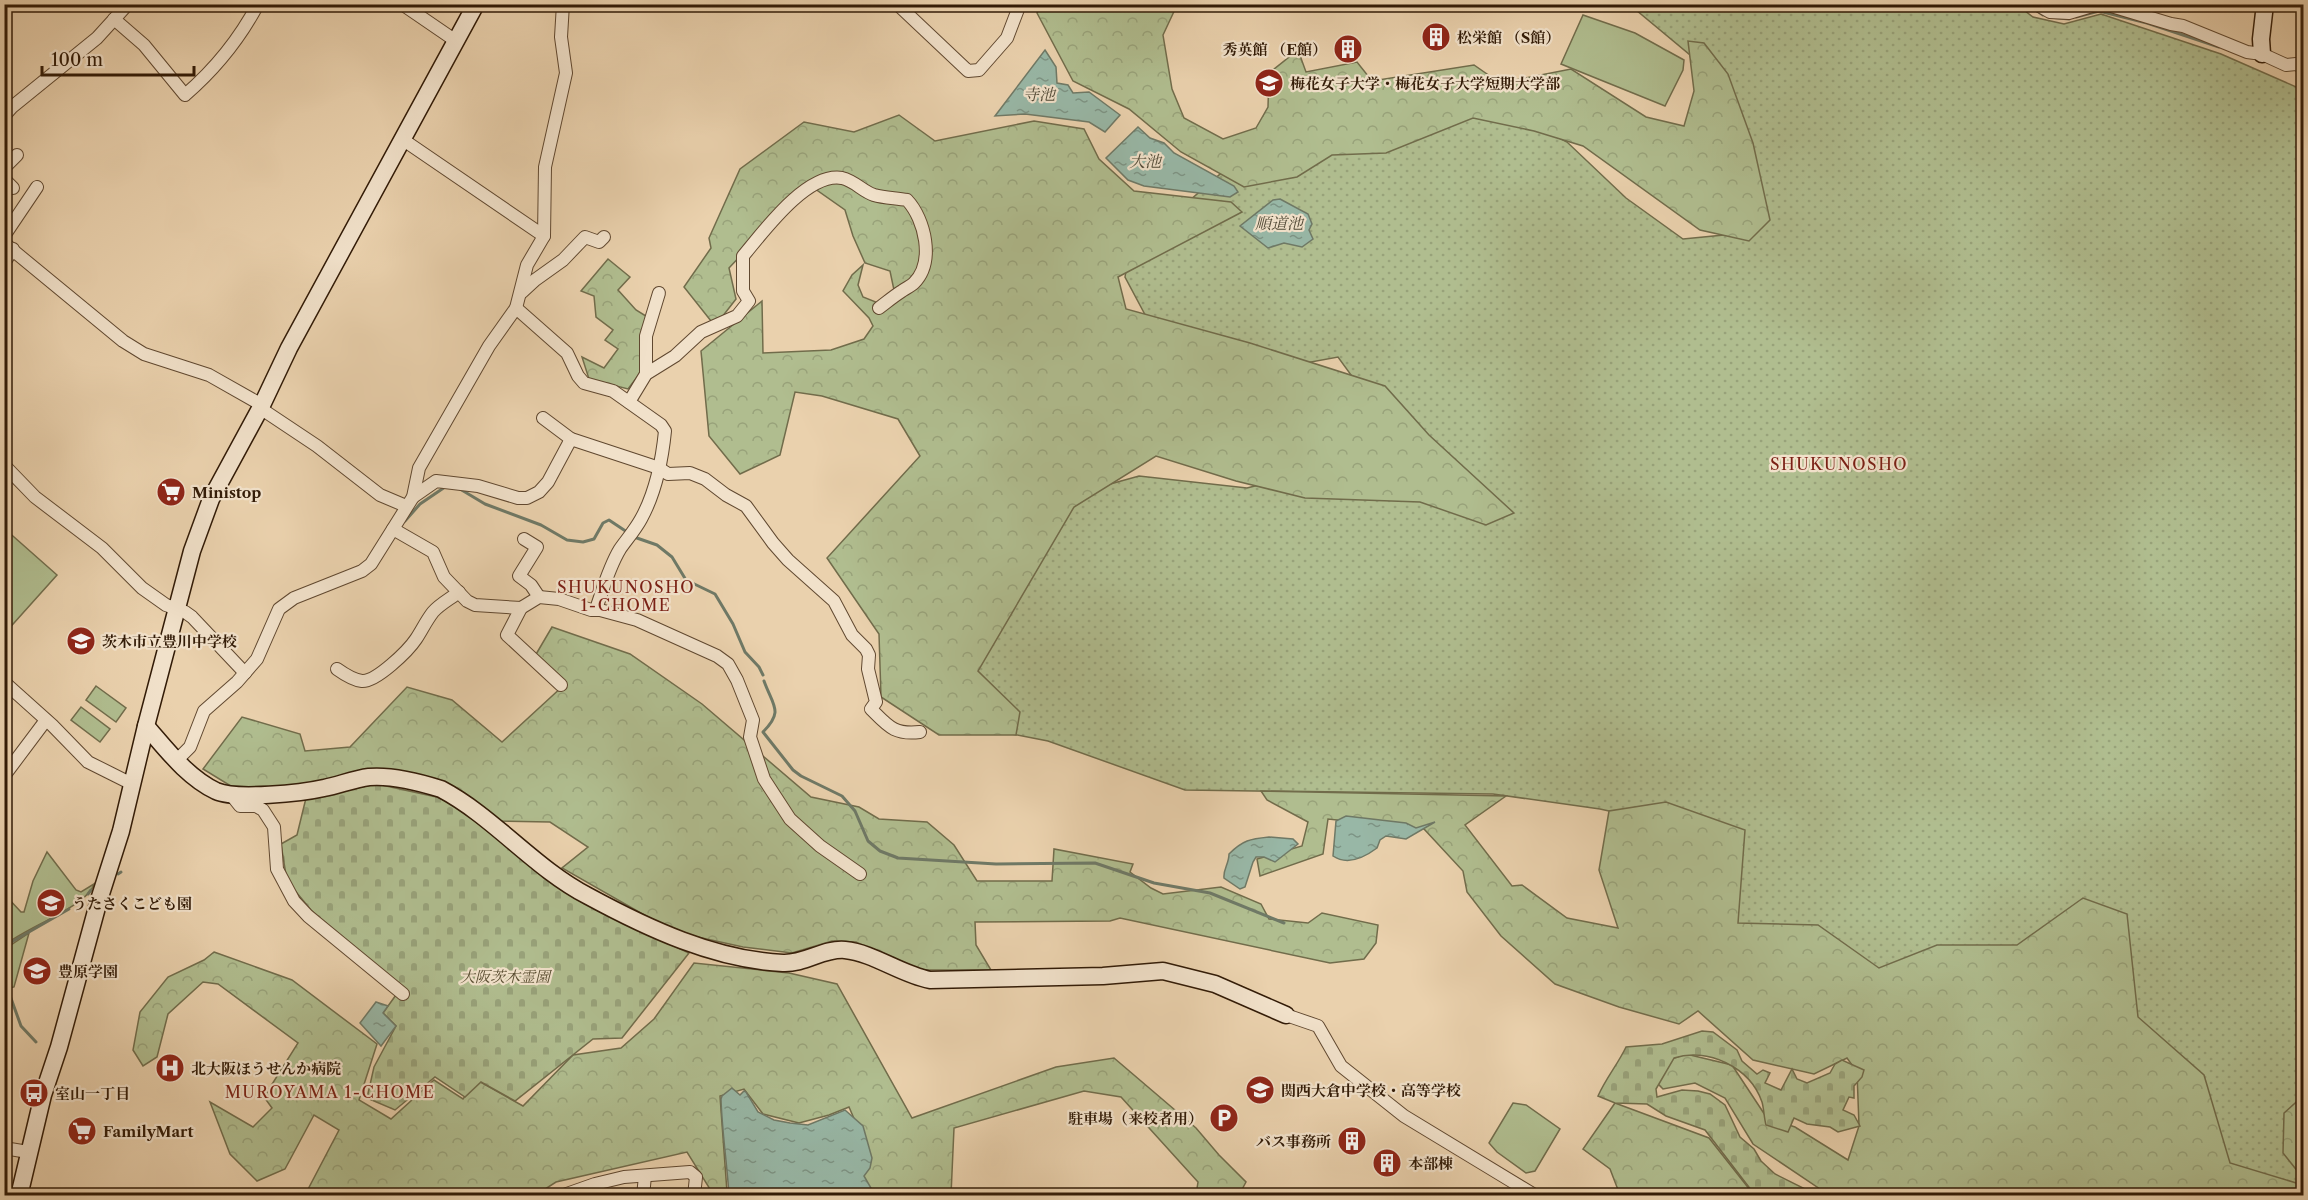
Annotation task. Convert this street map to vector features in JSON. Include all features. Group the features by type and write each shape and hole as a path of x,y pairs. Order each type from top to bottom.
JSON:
{"street":[{"path":"4,116 97,38 127,4"},
{"path":"114,19 144,45 185,95 199,83 228,49 258,4"},
{"path":"402,4 456,41"},
{"path":"19,1196 28,1152 99,900 121,831 176,609 192,551 211,499 289,348 476,4"},
{"path":"177,760 190,747 204,711 245,673 259,655 279,609 294,598 367,568 410,502 419,468 489,346 516,308 527,265 544,236 545,167 566,73 561,37 563,4"},
{"path":"897,4 968,71 979,70 1007,38 1020,4"},
{"path":"2036,4 2050,12 2069,13 2092,6 2108,5 2183,26 2247,52 2262,54 2286,64 2296,64 2304,68"},
{"path":"2262,54 2261,39 2265,4"},
{"path":"402,140 544,236"},
{"path":"4,168 17,155"},
{"path":"629,402 646,374 675,356 701,332 737,316 749,301 743,291 743,256 808,187 829,177 843,178 877,196 907,200 917,215 923,232 926,261 923,271 914,284 879,308"},
{"path":"4,236 37,187"},
{"path":"520,293 563,261 585,237 599,242 604,237"},
{"path":"4,263 8,246 123,341 144,354 209,375 261,406 380,495 410,502"},
{"path":"646,374 646,336 659,293"},
{"path":"516,308 567,352 578,376 584,382 613,391 661,425 665,431 659,468 642,517 620,550 608,574 596,609"},
{"path":"543,418 571,439 659,468 668,474 690,473 705,479 726,495 746,506 788,560 834,601 852,635 866,649 869,655 868,669 876,702 871,709 891,729 900,732 920,732"},
{"path":"410,502 436,481 478,486 518,498 527,498 539,492 548,482 571,439"},
{"path":"4,465 35,497 102,548 154,598 185,612 199,624 245,673"},
{"path":"393,529 433,552 444,577 467,601 475,605 521,608"},
{"path":"524,539 537,547 519,576 531,585 538,597"},
{"path":"337,669 354,679 363,681 370,679 398,658 416,639 425,621 436,609 459,592"},
{"path":"561,685 507,635 521,608 538,597 559,599 591,610 596,609 637,620 717,656 728,664 737,680 753,720 750,737 764,779 790,819 820,846 860,874"},
{"path":"4,682 88,762 132,784"},
{"path":"4,776 46,720"},
{"path":"146,726 187,772 216,791 232,796 322,789 375,777 428,785 448,793 568,884 586,895 692,945 729,954 783,963 796,962 830,951 847,950 877,960 903,973 930,980 1103,976 1163,971 1215,984 1286,1015 1318,1026 1341,1066 1404,1116 1536,1196"},
{"path":"232,796 240,806 256,806 263,810 274,827 277,869 294,901 308,916 403,994"},
{"path":"4,1148 28,1152"},
{"path":"561,1196 595,1190 624,1178 690,1172 696,1177 694,1196"},
{"path":"643,1196 645,1176"}],"green space":[{"path":"2016,4 2033,17 2064,24 2101,14 2221,54 2303,90 2303,1195 2274,1195 1880,996 1716,944 1722,836 1600,809 1493,794 1185,790 1048,741 918,716 1078,493 1139,476 1247,488 1302,474 1378,412 1338,357 1267,370 1150,324 1125,277 1129,253 1241,156 1475,106 1526,121 1567,142 1626,198 1683,239 1744,233 1690,55 1630,5"},
{"path":"1040,5 1177,5 1163,35 1172,89 1184,118 1223,139 1256,128 1268,107 1269,73 1298,50 1306,72 1357,62 1372,81 1474,65 1500,83 1571,69 1646,117 1684,126 1694,91 1688,41 1704,43 1728,74 1753,143 1770,220 1749,241 1700,230 1583,146 1534,131 1473,118 1386,153 1332,155 1297,177 1244,187 1181,152 1129,109 1073,81 1037,13"},
{"path":"1583,15 1635,33 1684,60 1683,70 1665,106 1561,64"},
{"path":"899,115 935,141 1034,121 1084,129 1099,159 1134,191 1231,202 1242,212 1118,277 1126,309 1250,343 1385,386 1429,435 1514,513 1486,525 1420,502 1305,498 1236,481 1156,456 1074,507 978,671 1020,712 1016,735 939,735 881,697 879,634 827,558 920,456 898,419 822,396 795,392 780,455 740,474 709,436 701,351 762,301 763,353 831,350 864,339 873,326 869,318 843,291 852,275 863,265 858,285 863,297 878,303 894,290 890,271 865,263 845,210 808,184 729,268 736,299 715,326 684,287 711,248 709,238 740,169 804,122 854,132"},
{"path":"608,259 630,277 618,290 636,310 649,318 644,368 628,389 589,379 582,357 604,368 618,349 605,340 613,330 596,317 594,296 581,291"},
{"path":"5,529 57,575 5,633"},
{"path":"552,627 630,654 702,704 811,797 859,807 879,819 927,822 954,845 977,881 1052,881 1054,849 1133,864 1130,872 1163,894 1221,887 1261,904 1269,919 1308,923 1322,913 1378,925 1376,943 1364,959 1330,963 1120,918 1110,921 975,922 976,945 991,970 922,970 905,965 856,942 832,941 792,953 743,947 693,936 660,924 562,868 588,847 550,822 499,821 448,786 374,772 299,788 234,788 203,769 242,717 300,734 305,751 350,747 407,687 452,700 502,742 564,685 535,656"},
{"path":"96,686 126,708 116,722 86,700"},
{"path":"81,707 110,729 100,742 71,720"},
{"name":"大阪茨木霊園","path":"377,784 441,798 455,806 570,895 689,953 622,1038 593,1039 515,1101 481,1082 465,1097 435,1077 395,1110 367,1098 374,1067 396,1026 383,1013 401,988 311,910 287,881 281,844 297,835 306,798"},
{"path":"1261,791 1506,796 1465,825 1512,886 1522,885 1567,918 1618,928 1599,870 1609,811 1666,802 1745,830 1738,923 1818,925 1879,968 1937,945 2017,945 2083,898 2127,914 2138,1017 2204,1075 2230,1163 2303,1185 2303,1195 1829,1195 1753,1144 1725,1098 1695,1083 1663,1089 1643,1069 1686,1054 1732,1065 1767,1118 1795,1127 1848,1160 1859,1126 1857,1072 1847,1058 1814,1074 1753,1060 1698,1011 1679,1024 1619,1007 1555,984 1501,936 1467,892 1463,871 1424,829 1328,819 1323,854 1260,876 1257,859 1302,846 1308,822 1267,800"},
{"name":"うたさくこども園","path":"47,852 76,890 81,892 94,884 80,901 5,945 5,899 7,897 21,912 24,912 33,881"},
{"path":"29,933 14,987 10,988 5,978 5,949"},
{"path":"214,952 292,980 377,1044 359,1100 391,1119 434,1080 463,1099 477,1080 523,1106 573,1055 621,1048 654,1019 694,963 789,973 837,984 912,1118 1056,1067 1114,1058 1196,1128 1246,1182 1239,1195 1196,1195 1198,1182 1121,1097 1084,1091 954,1128 951,1195 866,1195 856,1173 870,1156 849,1107 799,1123 763,1114 744,1089 720,1096 727,1192 713,1194 687,1152 556,1182 536,1195 305,1195 339,1130 314,1115 285,1169 257,1181 230,1154 210,1102 253,1127 272,1108 264,1097 298,1043 218,984 203,982 168,1014 157,1057 143,1066 133,1050 140,1012 168,977 204,960"},
{"path":"1702,1031 1713,1032 1737,1050 1742,1061 1757,1074 1763,1070 1770,1073 1765,1083 1781,1090 1792,1069 1797,1079 1807,1083 1830,1073 1835,1064 1842,1060 1864,1070 1862,1077 1854,1086 1854,1098 1849,1097 1843,1110 1854,1115 1860,1126 1838,1132 1830,1127 1807,1124 1794,1118 1788,1132 1766,1125 1762,1102 1748,1079 1738,1070 1713,1058 1687,1055 1674,1058 1656,1089 1657,1097 1682,1090 1710,1094 1725,1105 1740,1137 1754,1149 1761,1161 1775,1174 1817,1195 1755,1195 1705,1130 1666,1116 1647,1104 1615,1103 1598,1096 1626,1047 1662,1044"},
{"path":"2303,1096 2303,1178 2283,1153 2284,1113"},
{"path":"1513,1103 1526,1105 1560,1129 1535,1171 1526,1173 1497,1152 1489,1143"},
{"path":"1615,1103 1709,1138 1754,1195 1620,1195 1610,1169 1583,1149"}],"water":[{"name":"寺池","path":"1045,50 1056,67 1057,83 1068,85 1073,93 1089,92 1120,115 1105,132 1089,122 1025,114 995,116"},
{"name":"大池","path":"1138,127 1150,138 1164,143 1174,153 1234,186 1238,192 1230,197 1144,186 1128,180 1106,158"},
{"name":"順道池","path":"1280,199 1308,214 1312,224 1309,230 1313,239 1302,247 1284,243 1268,248 1240,226 1273,200"},
{"path":"1346,816 1406,823 1416,828 1435,822 1406,839 1386,836 1380,840 1377,848 1367,854 1356,859 1345,860 1333,856 1336,821"},
{"path":"1269,837 1293,839 1298,844 1275,862 1264,857 1256,857 1245,887 1240,889 1224,878 1229,854 1234,849 1247,841"},
{"path":"376,1002 388,1006 383,1013 396,1026 381,1046 360,1023"},
{"path":"732,1088 740,1095 746,1092 758,1112 774,1120 808,1125 845,1110 863,1126 872,1158 870,1168 864,1176 872,1195 729,1195 721,1099"}],"waterway":[{"path":"2027,4 2043,15"},
{"path":"2076,17 2099,11 2147,23 2219,47"},
{"path":"2049,17 2069,19"},
{"path":"405,521 420,504 445,487"},
{"path":"460,489 485,504 541,525 567,540 583,542 594,539 603,523 609,520 627,532"},
{"path":"634,537 657,545 672,557 686,580 715,594 733,624 745,652 763,675"},
{"path":"764,681 775,713 763,732 793,770 842,796 855,811 868,841 880,851 898,858 996,864 1095,863 1154,883 1210,893 1284,923"},
{"path":"88,894 91,890"},
{"path":"8,944 69,909"},
{"path":"4,979 21,1026 36,1042"}],"place":[{"name":"松栄館 （S館）","path":"1436,37"},
{"name":"秀英館 （E館）","path":"1348,49"},
{"name":"梅花女子大学・梅花女子大学短期大学部","path":"1269,83"},
{"name":"Ministop","path":"171,492"},
{"name":"茨木市立豊川中学校","path":"81,641"},
{"name":"うたさくこども園","path":"51,903"},
{"name":"豊原学園","path":"37,971"},
{"name":"北大阪ほうせんか病院","path":"170,1068"},
{"name":"関西大倉中学校・高等学校","path":"1260,1090"},
{"name":"室山一丁目","path":"34,1093"},
{"name":"駐車場（来校者用）","path":"1224,1118"},
{"name":"FamilyMart","path":"82,1131"},
{"name":"バス事務所","path":"1352,1141"},
{"name":"本部棟","path":"1387,1163"}],"district":[{"name":"SHUKUNOSHO","path":"1839,464"},
{"name":"SHUKUNOSHO 1-CHOME","path":"626,596"},
{"name":"MUROYAMA 1-CHOME","path":"330,1092"}]}
